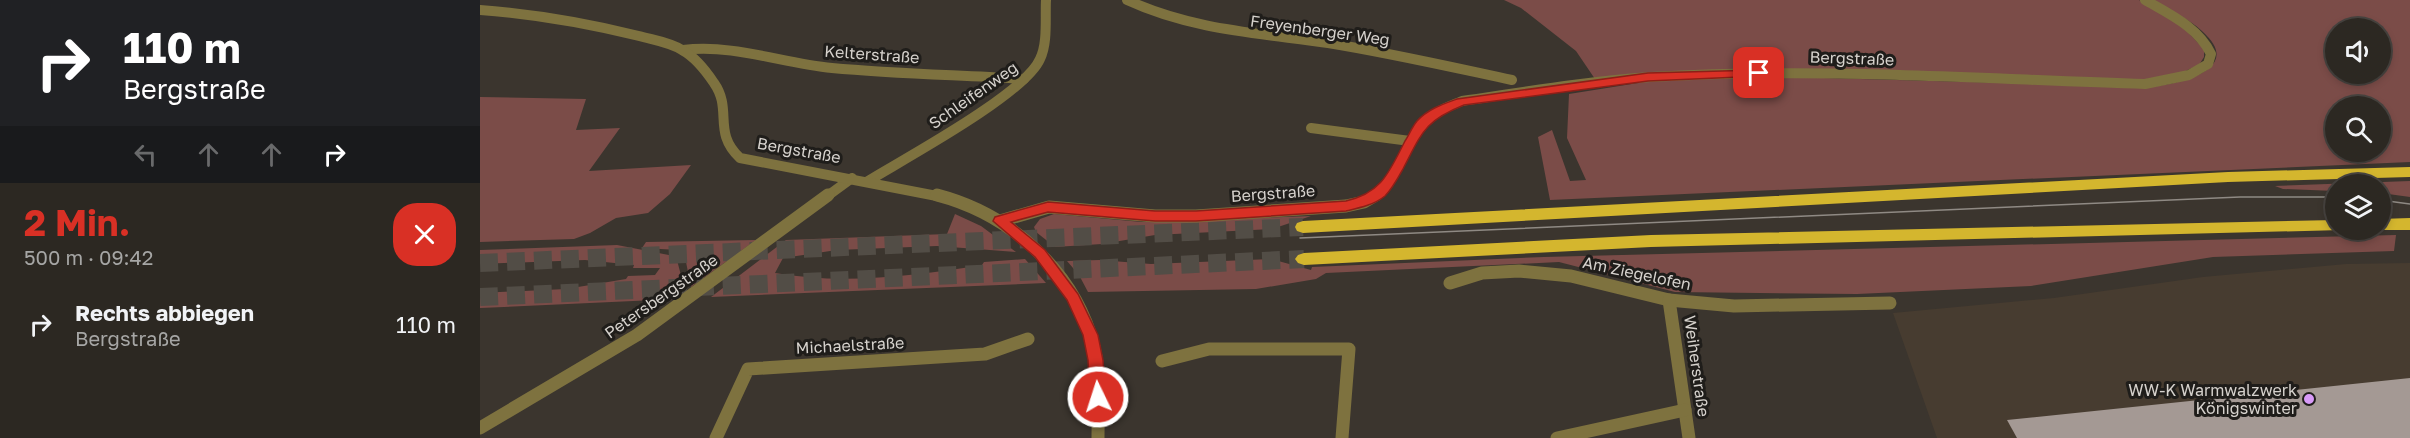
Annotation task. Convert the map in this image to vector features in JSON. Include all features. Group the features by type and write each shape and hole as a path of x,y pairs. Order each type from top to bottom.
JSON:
{"highway":[{"path":"1303,227 2228,177 2402,172"},
{"path":"2391,225 2410,224"},
{"path":"1304,259 1651,241 2325,226"}],"street":[{"name":"Schleifenweg","path":"868,181 942,135 1024,79 1040,60 1046,0"},
{"name":"Freyenberger Weg","path":"1127,0 1164,16 1212,29 1331,44 1512,80"},
{"name":"Bergstraße","path":"1000,221 1048,207 1155,216 1196,216 1346,206 1364,202 1380,193 1421,124 1436,112 1462,101 1648,77 1782,73 2145,84 2194,74 2204,68 2210,55 2204,40 2185,23 2145,0"},
{"name":"Bergstraße","path":"480,10 575,20 656,40 683,50 708,76 719,92 724,136 729,149 740,158 925,192 960,202 1000,221 1040,254 1058,276 1073,298 1090,335 1096,360 1098,438"},
{"name":"Kelterstraße","path":"683,50 707,47 757,53 830,68 1024,79"},
{"path":"1311,128 1410,141"},
{"name":"Petersbergstraße","path":"480,428 637,335 852,178"},
{"name":"Am Ziegelofen","path":"1450,283 1482,273 1519,271 1588,279 1669,300 1744,306 1890,303"},
{"name":"Weiherstraße","path":"1669,300 1689,438"},
{"name":"Michaelstraße","path":"716,438 748,369 985,354 1028,339"},
{"path":"1162,361 1209,349 1349,349 1342,438"},
{"path":"1557,438 1685,410"},
{"path":"480,415 504,414"}],"shaded area":[{"path":"1504,0 2139,0 2180,24 2204,49 2204,57 2199,65 2183,72 2142,80 1925,75 1595,79 1576,51 1521,8"},
{"path":"2151,0 2410,0 2410,162 1550,200 1538,137 1552,130 1570,181 1586,180 1567,138 1569,94 1657,80 1751,76 2151,87 2191,78 2213,65 2217,56 2214,44 2202,31"},
{"path":"480,97 586,99 576,130 620,128 589,171 691,165 670,194 648,213 616,218 574,239 480,242"},
{"path":"2410,181 2410,197 2391,194 2391,182"},
{"path":"2325,184 2325,191 2283,189 2275,186"},
{"path":"955,214 981,226 1016,252 937,246 837,250 783,258 775,273 800,277 878,278 957,269 982,265 984,262 1025,259 1046,283 711,297 786,240 947,234"},
{"path":"1054,214 1142,222 1311,216 1272,229 1155,235 1102,244 1055,247 1036,232 1034,227 1040,219"},
{"path":"2391,235 2396,235 2394,251 2213,257 2031,286 1857,294 1675,292 1559,262 1326,273 1316,279 1256,289 1088,292 1079,275 1067,261 1099,260 1151,264 1271,259 1311,270 1312,267 1544,257 2325,237 2325,240 2391,240"},
{"path":"756,240 691,287 685,257 679,250 642,248 646,242"},
{"path":"617,245 674,256 685,291 677,299 480,308 480,293 566,289 626,279 628,276 655,275 660,268 633,268 634,265 585,260 480,264 480,250"},
{"path":"2410,263 2410,438 1937,438 1893,313 2054,298 2203,277 2346,264"}],"building":[{"name":"WW-K Warmwalzwerk Königswinter","path":"2410,378 2410,438 2017,438 2007,420"}],"tunnel":[{"path":"480,263 1303,227"},
{"path":"480,297 1304,259"}],"tram line":[{"path":"1300,238 2240,197 2325,197"},
{"path":"2391,201 2410,204"}],"place":[{"name":"WW-K Warmwalzwerk Königswinter","path":"2309,399"}],"route":[{"path":"1098,397 1096,360 1090,335 1073,298 1040,254 1000,221 1048,207 1155,216 1196,216 1346,206 1364,202 1380,193 1421,124 1436,112 1462,101 1648,77 1759,73"}]}
